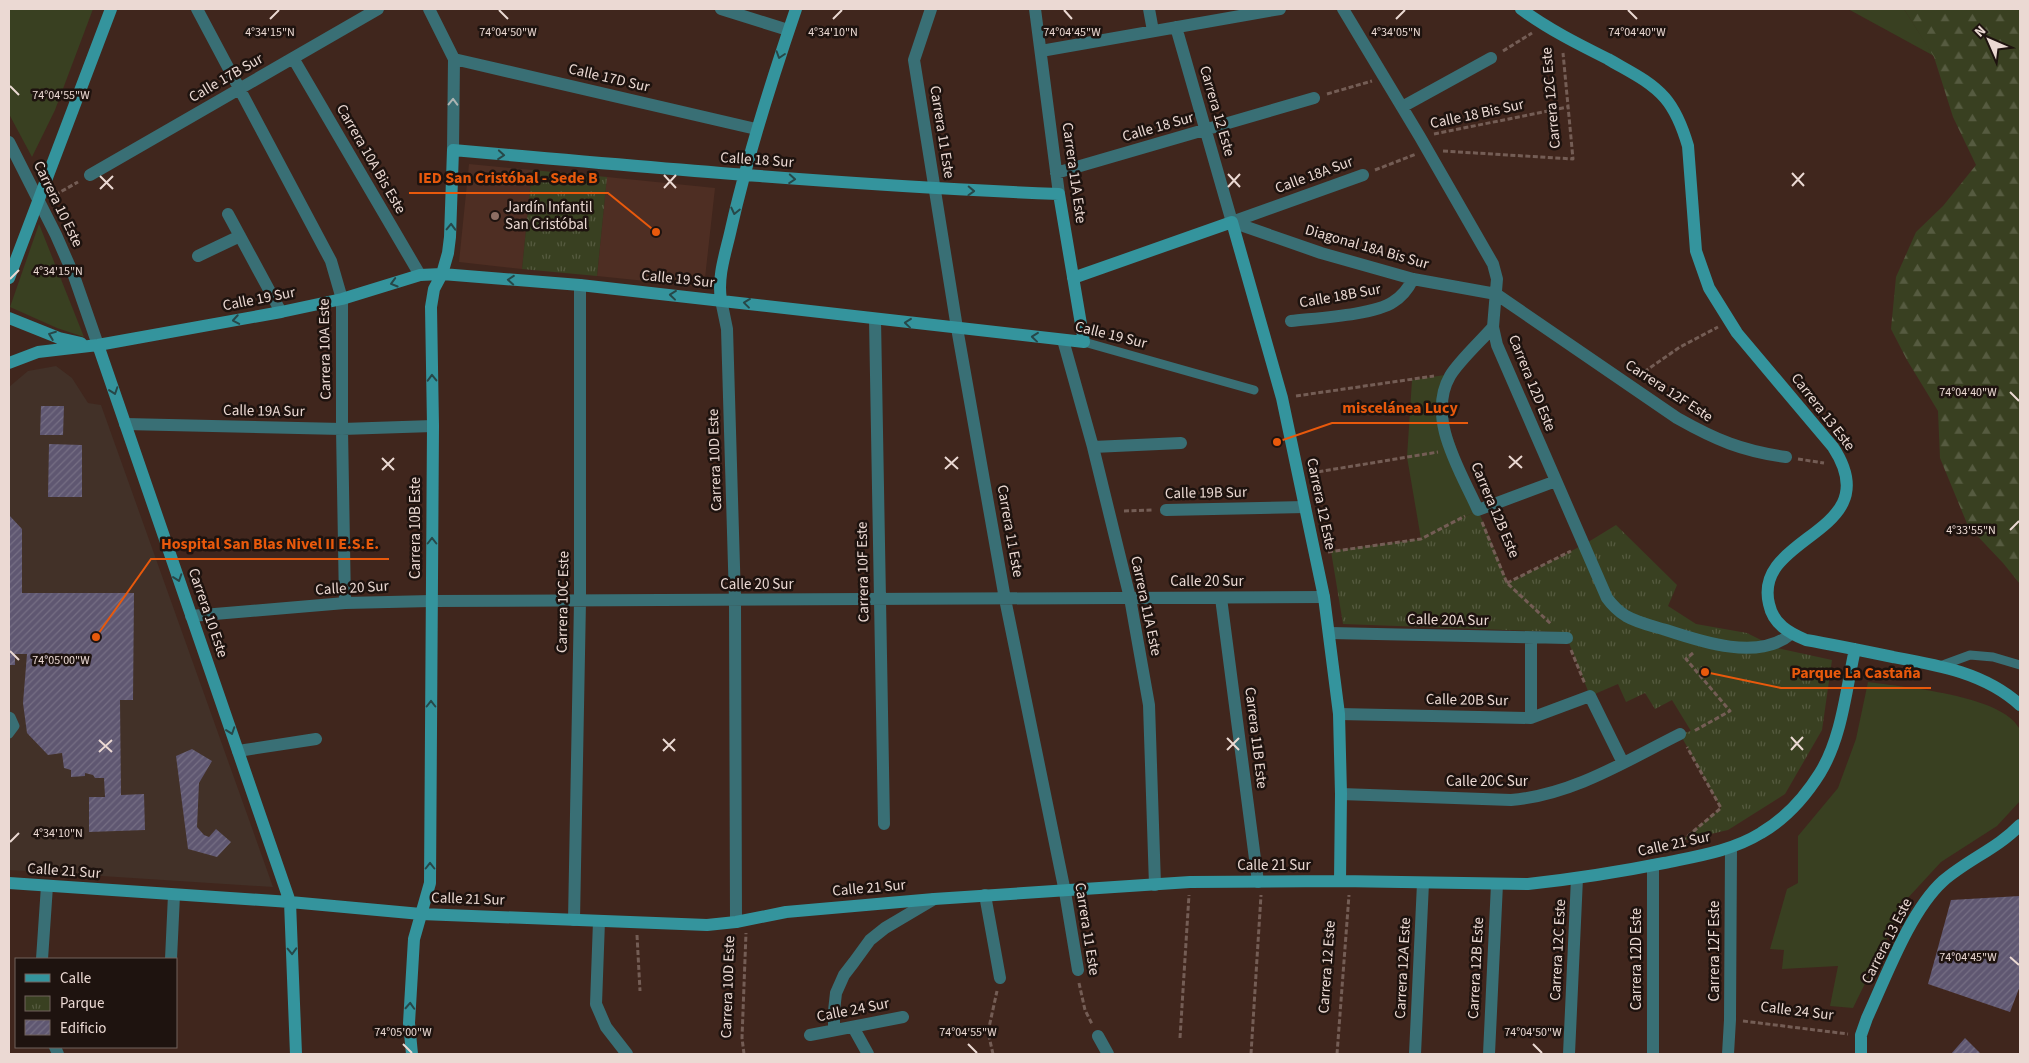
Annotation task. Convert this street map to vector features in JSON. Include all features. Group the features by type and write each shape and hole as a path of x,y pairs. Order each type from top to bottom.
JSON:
{"street":[{"path":"9,278 111,9"},
{"name":"Carrera 10A Este","path":"197,9 331,261 342,298 345,603"},
{"name":"Calle 17B Sur","path":"90,175 378,9"},
{"name":"Carrera 10B Este","path":"412,1054 409,1023 414,939 430,883 433,426 431,307 434,289 442,274 448,253 453,150 454,59 429,9"},
{"path":"721,9 788,30"},
{"name":"Carrera 10D Este","path":"741,921 735,600 727,329 719,280 743,175 756,129 796,9"},
{"name":"Carrera 11 Este","path":"931,9 914,60 957,328 1005,599 1065,892 1078,970"},
{"name":"Carrera 11A Este","path":"1036,9 1059,194 1084,342"},
{"path":"1148,9 1152,31"},
{"path":"1041,51 1280,9"},
{"name":"Carrera 12D Este","path":"1343,9 1420,137 1492,264 1497,279 1493,327 1497,345 1585,544 1602,589 1613,605 1620,612 1636,621 1705,643 1752,647 1784,641 1791,634"},
{"path":"1521,9 1545,25"},
{"name":"Carrera 13 Este","path":"1545,25 1646,81 1661,94 1673,110 1682,127 1688,146 1696,251 1709,288 1729,322 1833,447 1844,466 1846,476 1845,496 1836,514 1829,523 1787,553 1776,567 1768,583 1767,592 1770,611 1780,625 1791,634 1806,640 1940,666 1987,682 2020,704"},
{"name":"Carrera 12 Este","path":"1176,27 1282,398 1324,597 1339,714 1345,881"},
{"name":"Carrera 10A Bis Este","path":"293,58 420,276"},
{"path":"1402,107 1492,58"},
{"name":"Calle 17D Sur","path":"454,59 756,129"},
{"name":"Calle 18 Sur","path":"1056,173 1314,98"},
{"name":"Carrera 10 Este","path":"9,142 39,199 74,276 290,902 296,1054"},
{"name":"Calle 18 Sur","path":"453,150 743,175 935,189 1059,194"},
{"name":"Calle 18A Sur","path":"1073,278 1363,175"},
{"path":"228,214 281,312"},
{"name":"Diagonal 18A Bis Sur","path":"1232,222 1321,253 1413,279 1496,294"},
{"path":"198,256 240,236"},
{"name":"Calle 19 Sur","path":"9,363 38,352 98,345 281,312 342,298 420,276 442,274 580,284 1084,342"},
{"name":"Calle 18B Sur","path":"1291,321 1379,308 1400,298 1406,292 1413,279"},
{"name":"Carrera 10C Este","path":"574,920 580,601 580,284"},
{"name":"Carrera 12F Este","path":"1496,294 1677,418 1734,447 1758,454 1786,457"},
{"name":"Calle 19 Sur","path":"9,318 59,338 98,345"},
{"name":"Carrera 10F Este","path":"875,319 884,824"},
{"name":"Carrera 12B Este","path":"1478,510 1442,425 1441,414 1443,394 1451,374 1493,327"},
{"name":"Carrera 11A Este","path":"1063,340 1093,447 1130,598 1149,705 1155,885"},
{"name":"Calle 19A Sur","path":"125,424 342,429 433,426"},
{"path":"1093,447 1181,443"},
{"path":"1478,510 1556,481"},
{"name":"Calle 19B Sur","path":"1166,510 1305,507"},
{"name":"Calle 20 Sur","path":"191,616 345,603 431,601 1324,597"},
{"name":"Carrera 11B Este","path":"1221,598 1260,882"},
{"name":"Calle 20A Sur","path":"1330,633 1566,638"},
{"path":"1531,638 1532,718"},
{"name":"Calle 21 Sur","path":"9,883 290,902 420,914 706,925 741,921 786,912 985,895 1065,892 1190,882 1345,881 1528,884 1578,878 1653,865 1731,848 1776,823 1801,798 1820,773 1834,739 1855,649"},
{"path":"1590,696 1623,763"},
{"name":"Calle 20B Sur","path":"1339,714 1532,718 1590,696"},
{"name":"Calle 20C Sur","path":"1341,794 1525,799 1569,788 1680,734"},
{"path":"238,751 316,739"},
{"name":"Carrera 13 Este","path":"1861,1054 1861,1035 1867,1018 1913,922 1931,894 1963,865 2013,832 2020,824"},
{"name":"Carrera 12F Este","path":"1728,1054 1730,1020 1731,848"},
{"name":"Carrera 12D Este","path":"1653,865 1653,1054"},
{"name":"Carrera 12C Este","path":"1569,1054 1578,878"},
{"name":"Carrera 12A Este","path":"1415,1054 1423,883"},
{"name":"Carrera 12B Este","path":"1489,1054 1497,884"},
{"path":"42,958 47,886"},
{"path":"171,958 174,895"},
{"path":"985,895 1000,978"},
{"path":"834,1030 836,993 844,975 870,940 884,928 934,899"},
{"path":"599,921 596,1004 606,1027 627,1054"},
{"name":"Calle 24 Sur","path":"810,1035 903,1017"},
{"path":"853,1027 868,1054"},
{"path":"1098,1036 1108,1054"}],"lane":[{"name":"Calle 19 Sur","path":"1084,342 1254,390"},
{"path":"1940,666 1970,655 1993,657 2020,665"},
{"path":"9,716 15,726 9,734"}],"path":[{"path":"1492,58 1545,25"},
{"name":"Carrera 12C Este","path":"1562,35 1573,159"},
{"path":"1314,98 1384,78"},
{"name":"Calle 18 Bis Sur","path":"1420,137 1568,107"},
{"name":"Calle 18A Sur","path":"1363,175 1427,150 1573,159"},
{"path":"53,196 90,175"},
{"path":"1628,384 1680,347 1729,322"},
{"path":"1282,398 1451,374"},
{"path":"1298,475 1452,450"},
{"path":"1786,457 1844,466"},
{"name":"Calle 19B Sur","path":"1108,511 1166,510"},
{"path":"1315,553 1421,539 1478,510"},
{"name":"Carrera 12B Este","path":"1478,510 1507,583 1566,638 1590,696"},
{"path":"1507,583 1585,544"},
{"path":"1674,847 1721,808 1680,734 1692,732 1730,711 1686,659 1705,643"},
{"name":"Carrera 12 Este","path":"1337,1054 1345,881"},
{"path":"1180,1038 1190,882"},
{"path":"1251,1054 1260,882"},
{"name":"Carrera 10D Este","path":"741,921 742,1038 744,1054"},
{"path":"636,922 640,991"},
{"name":"Carrera 11 Este","path":"1078,970 1085,1010 1098,1036"},
{"path":"993,1054 988,1032 1000,978"},
{"name":"Calle 24 Sur","path":"1730,1020 1861,1035"}],"shaded area":[{"name":"Jardín Infantil San Cristóbal","path":"469,164 532,170 522,269 459,262"},
{"path":"607,177 715,188 704,287 597,276"},
{"path":"56,366 72,378 88,403 101,405 273,887 9,870 9,387 28,371"}],"green space":[{"path":"9,9 93,9 55,110 32,157 9,114"},
{"path":"1848,9 1904,9 1934,56"},
{"path":"1904,9 2020,9 2020,584 1968,526 1940,458 1938,411 1907,360 1891,329 1896,277 1916,232 1943,206 1976,165 1953,117 1934,57"},
{"path":"532,170 607,177 597,276 522,269"},
{"path":"39,224 84,337 57,328 10,307"},
{"path":"1451,374 1441,404 1478,510 1421,539 1407,457 1412,380"},
{"path":"1478,510 1508,583 1585,544 1616,525 1677,585 1668,606 1696,624 1747,633 1777,648 1832,660 1822,730 1785,794 1728,830 1681,841 1721,808 1680,734 1691,731 1672,700 1655,709 1645,693 1626,702 1618,684 1590,696 1567,638 1559,632 1343,624 1331,551 1421,539"},
{"path":"1868,682 1950,694 1973,700 2009,717 2019,728 2020,733 2020,801 1997,826 1941,862 1906,900 1853,1008 1830,1006 1838,966 1782,969 1784,950 1770,949 1787,889 1798,883 1798,836 1838,788 1856,739"}],"building":[{"path":"41,406 64,406 63,435 40,435"},
{"path":"49,444 82,445 82,497 48,497"},
{"path":"9,515 22,529 22,593 134,593 133,700 120,700 121,795 144,794 145,830 89,832 89,797 105,797 104,778 95,778 93,775 85,773 85,776 71,777 71,770 64,768 62,753 48,755 27,733 23,703 27,654 15,654 15,665 9,665"},
{"path":"192,749 212,761 199,783 197,827 204,835 209,837 216,829 231,842 217,857 188,849 176,756"},
{"path":"2020,896 2020,986 2010,1012 1928,984 1951,900"},
{"path":"1965,1038 1981,1054 1951,1054"}],"place":[{"name":"Jardín Infantil San Cristóbal","path":"495,216"},
{"name":"IED San Cristóbal - Sede B","path":"656,232"},
{"name":"miscelánea Lucy","path":"1277,442"},
{"name":"Hospital San Blas Nivel II E.S.E.","path":"96,637"},
{"name":"Parque La Castaña","path":"1705,672"}]}
